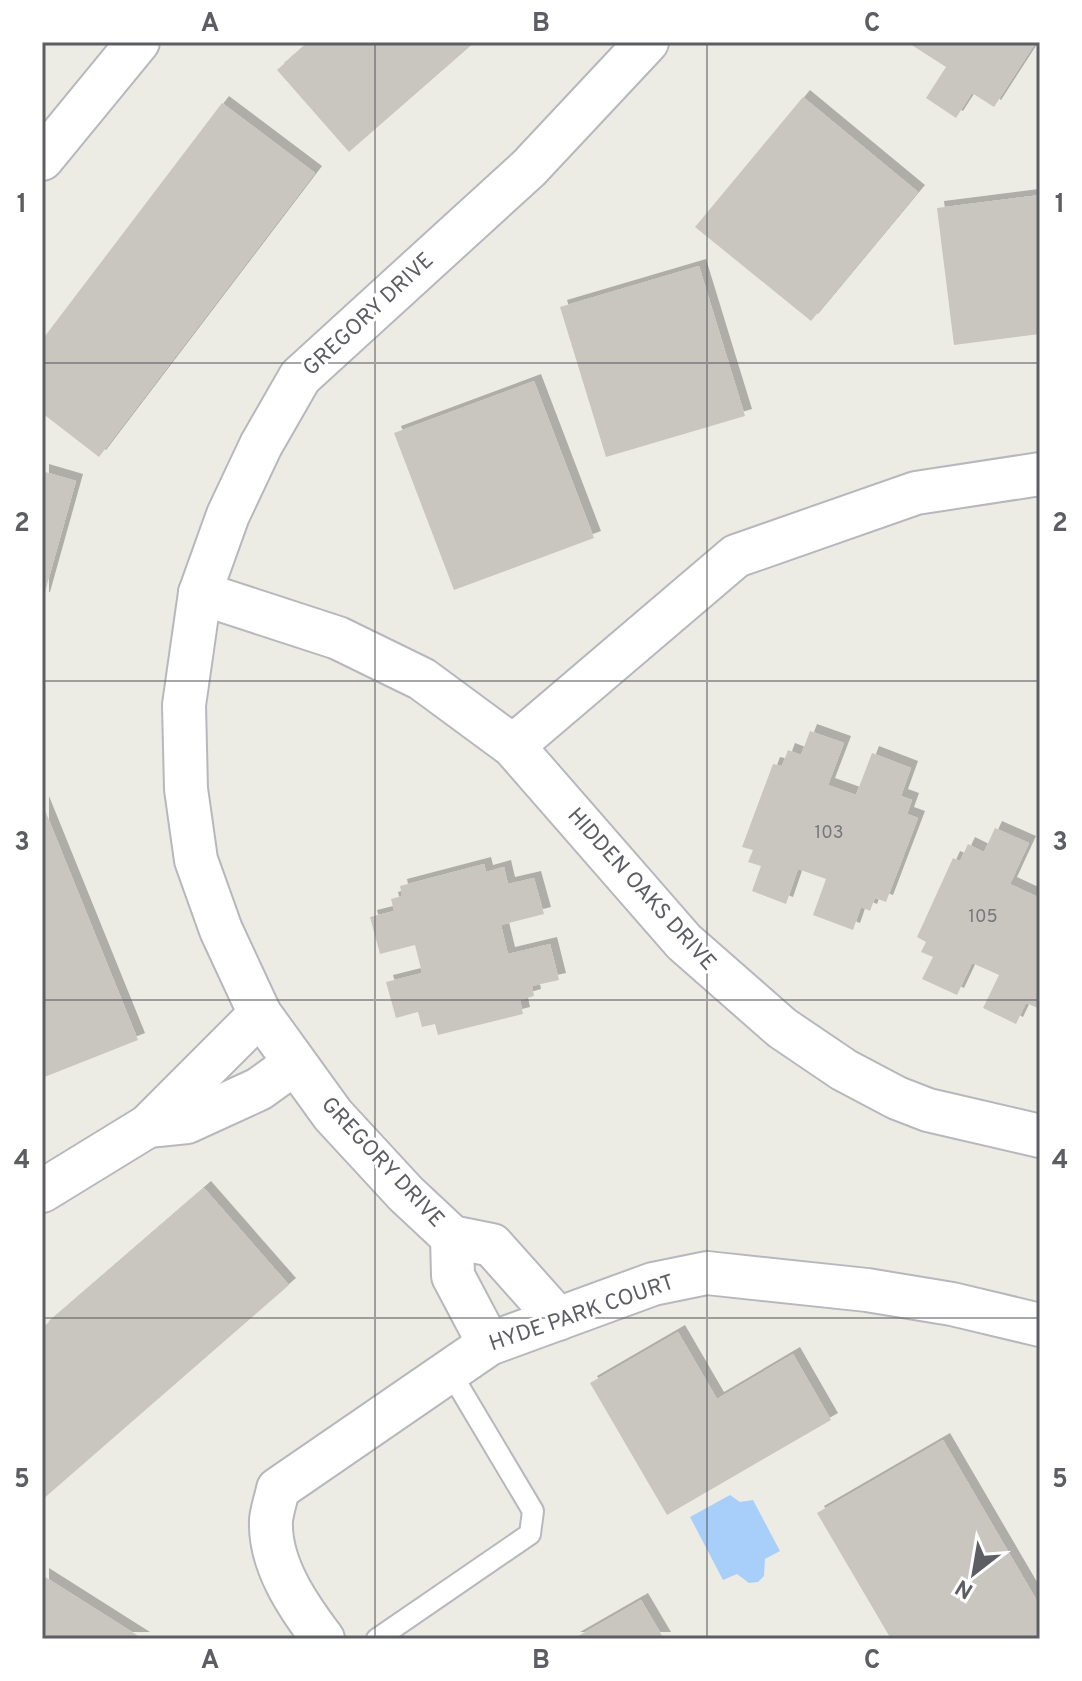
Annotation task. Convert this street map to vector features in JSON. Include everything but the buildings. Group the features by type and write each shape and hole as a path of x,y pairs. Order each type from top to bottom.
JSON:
{"street":[{"path":"42,159 138,42"},
{"name":"GREGORY DRIVE","path":"558,1319 492,1245 452,1237 406,1194 333,1115 260,1014 221,930 196,860 188,804 184,705 200,593 228,515 261,445 300,377 529,168 633,47"},
{"path":"513,746 736,556 916,493 1040,474"},
{"name":"HIDDEN OAKS DRIVE","path":"200,593 338,638 422,679 513,746 684,942 782,1028 844,1070 897,1098 948,1116 1040,1136"},
{"path":"42,1191 148,1126 260,1014"},
{"path":"148,1126 187,1122 259,1089 295,1063"},
{"name":"GREGORY DRIVE","path":"452,1237 453,1276 489,1344"},
{"name":"HYDE PARK COURT","path":"323,1639 303,1613 278,1565 271,1522 278,1489 489,1344 653,1284 707,1273 867,1290 952,1304 1040,1325"}],"lane":[{"path":"377,1639 530,1534 533,1511 449,1370"}],"water":[{"path":"730,1495 740,1502 753,1500 780,1551 765,1559 764,1576 758,1582 749,1583 737,1574 723,1580 690,1517"}]}
